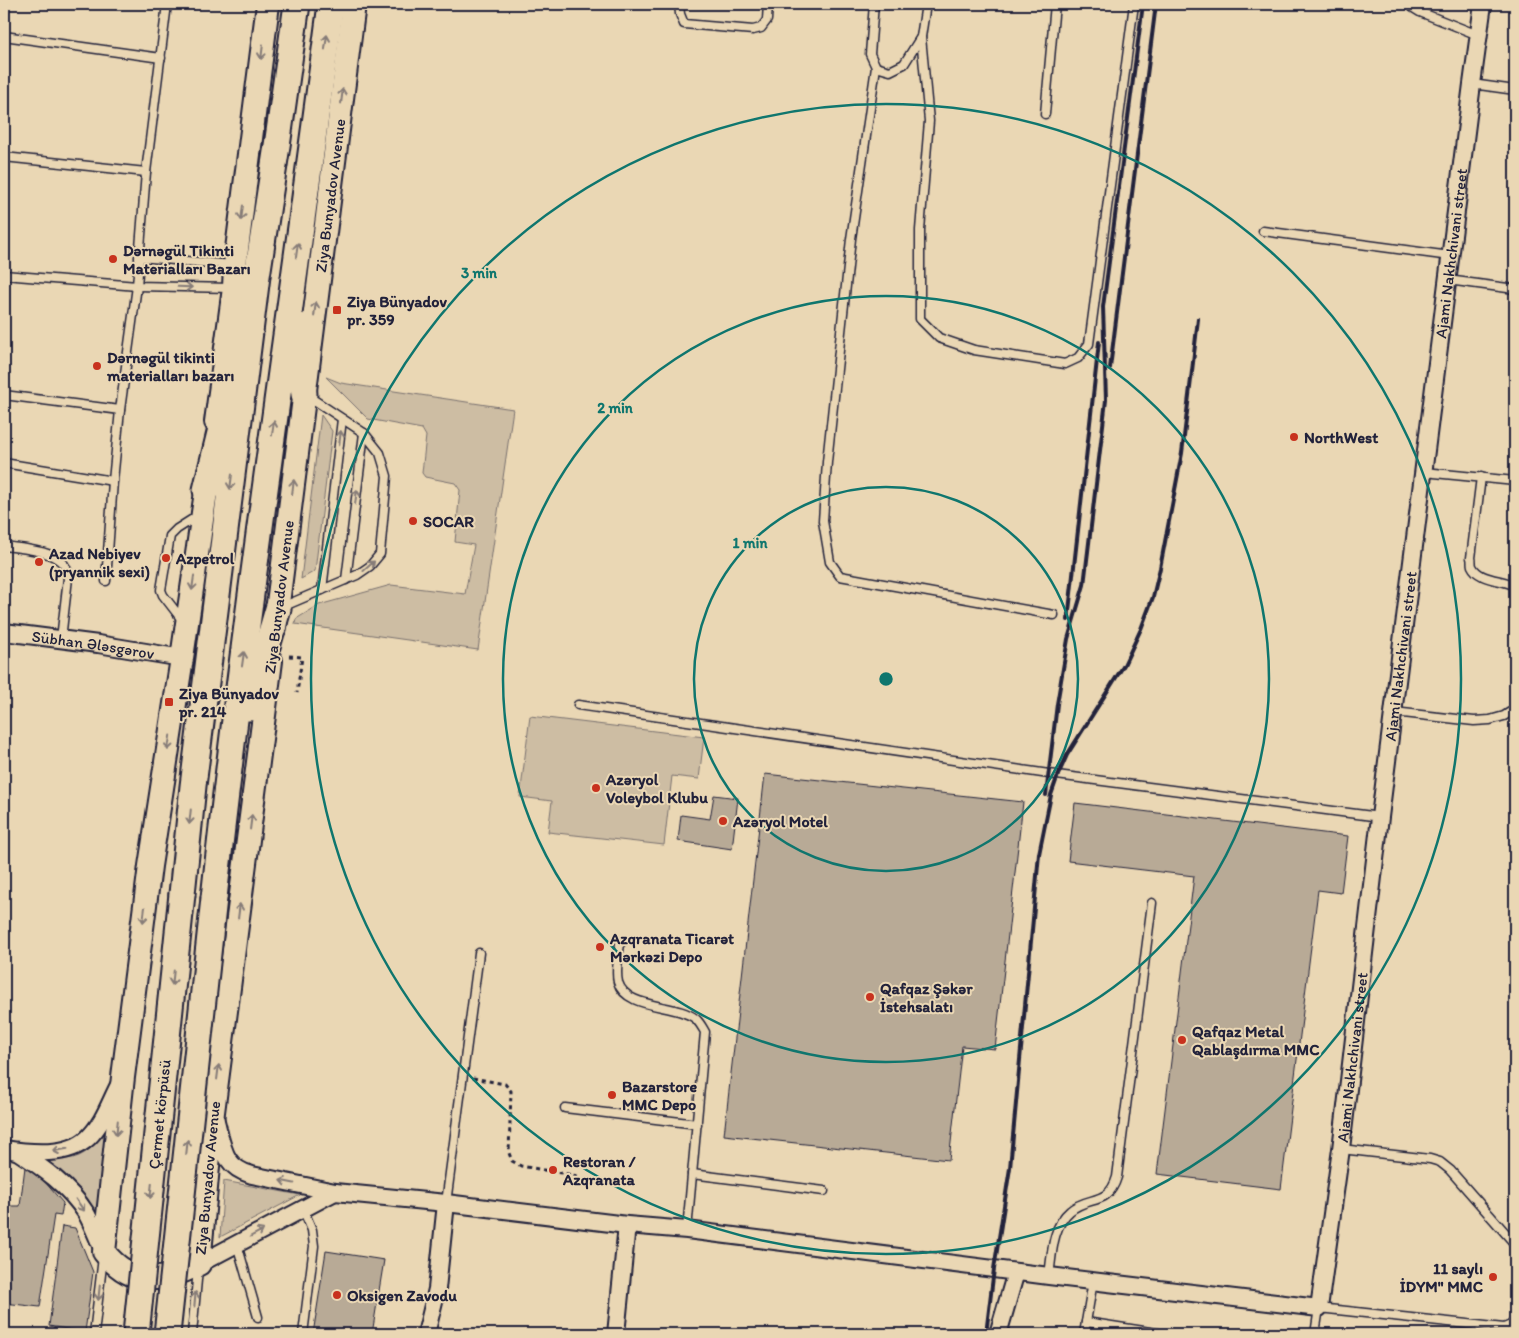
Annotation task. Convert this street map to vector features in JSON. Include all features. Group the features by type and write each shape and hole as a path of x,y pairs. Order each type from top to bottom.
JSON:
{"main road":[{"path":"104,1252 123,1077 150,866 205,502 234,288 235,266 268,4"},
{"path":"193,786 257,276 296,4"},
{"name":"Ziya Bunyadov Avenue","path":"214,898 226,790 292,285 331,4"},
{"name":"Ziya Bunyadov Avenue","path":"104,1252 123,1271 152,1279 181,1274 199,1264 213,1112 354,4"},
{"path":"205,502 257,276"},
{"path":"292,285 304,394"},
{"path":"226,790 278,609"},
{"path":"182,658 193,786"},
{"name":"Çermet körpüsü","path":"136,1334 193,786"},
{"name":"Çermet körpüsü","path":"167,1334 214,898"}],"street":[{"name":"Ajami Nakhchivani street","path":"1319,1308 1341,1149 1380,818 1483,4"},
{"name":"Sübhan Ələsgərov","path":"4,632 182,658"},
{"path":"10,1150 59,1152 76,1147 88,1138 98,1125 123,1077"},
{"path":"213,1112 225,1154 235,1168 242,1173 335,1192 687,1230 1319,1308"},
{"path":"10,1150 38,1164 67,1189 86,1214 104,1252"},
{"path":"199,1264 335,1192"},
{"path":"426,1334 437,1290 446,1203"},
{"path":"616,1334 627,1225"},
{"path":"998,1334 1016,1272"}],"lane":[{"path":"106,580 120,410 137,286 146,172 167,4"},
{"path":"679,4 684,24 753,30 761,28 767,20 768,4"},
{"path":"874,4 870,54 876,67 851,240 823,521 830,562 840,576 1054,616"},
{"path":"926,4 922,37 929,121 920,230 920,319 939,338 974,350 1065,364 1078,358 1089,344 1134,4"},
{"path":"1045,114 1055,4"},
{"path":"1410,4 1420,12 1478,35"},
{"path":"4,36 161,58"},
{"path":"876,67 890,70 904,64 922,37"},
{"path":"1472,84 1515,90"},
{"path":"4,157 146,172"},
{"path":"1263,231 1450,256"},
{"path":"139,257 235,266"},
{"path":"4,275 137,286 234,288"},
{"path":"1448,280 1515,289"},
{"path":"278,609 357,575 370,566 380,554 387,476 380,453 364,433 304,394"},
{"path":"4,395 120,410"},
{"path":"322,590 342,419"},
{"path":"346,580 364,433"},
{"path":"4,463 113,482"},
{"path":"1424,472 1515,481"},
{"path":"1481,477 1471,558 1472,566 1478,573 1487,578 1508,582 1515,586"},
{"path":"187,626 163,596 161,590 170,536 205,502"},
{"path":"4,546 42,552 58,560 66,568 68,575 61,639"},
{"path":"578,705 1039,772 1380,818"},
{"path":"1394,712 1474,721 1490,720 1504,716 1515,709"},
{"path":"1049,1276 1056,1234 1063,1219 1069,1211 1076,1207 1111,1192 1117,1177 1152,903"},
{"path":"620,943 617,974 618,983 623,991 638,1001 687,1014 695,1018 705,1032 687,1230"},
{"path":"446,1203 479,953"},
{"path":"565,1108 697,1124"},
{"path":"1341,1149 1430,1159 1440,1162 1450,1170 1515,1244"},
{"path":"692,1174 824,1191"},
{"path":"303,1209 312,1230 314,1246 303,1334"},
{"path":"237,1244 258,1317"},
{"path":"94,1334 104,1252"},
{"path":"192,1334 199,1264"},
{"path":"1084,1334 1093,1281"},
{"path":"1315,1334 1319,1308 1504,1328 1515,1320"},
{"path":"1086,1322 1163,1334"}],"path":[{"path":"297,693 302,657"},
{"path":"462,1076 505,1084 511,1091 509,1153 512,1161 521,1166 578,1176"}],"shaded area":[{"path":"326,377 341,383 513,409 478,650 295,624 296,619 319,605 391,585 465,594 474,545 455,542 460,490 455,483 425,477 422,473 426,436 422,429 368,419"},
{"path":"321,415 332,431 315,571 301,579"},
{"name":"Azəryol Voleybol Klubu","path":"530,716 704,737 699,779 672,776 664,845 548,832 552,801 520,797"},
{"path":"108,1126 97,1213 71,1184 41,1159 66,1159 79,1156 94,1145"},
{"path":"224,1181 300,1195 220,1237"}],"building":[{"name":"Qafqaz Şəkər İstehsalatı","path":"765,774 1023,802 995,1049 962,1046 949,1160 724,1135"},
{"path":"714,795 738,798 732,849 678,841 681,815 710,819"},
{"path":"1075,803 1348,836 1341,893 1318,890 1281,1189 1157,1174 1194,876 1068,861"},
{"path":"25,1167 32,1167 63,1203 61,1216 54,1215 40,1307 4,1303 4,1226 7,1206 20,1206"},
{"path":"62,1226 75,1228 93,1272 85,1332 49,1326"},
{"path":"326,1251 384,1260 372,1334 313,1334"}],"railway":[{"path":"1046,795 1057,704 1068,639 1084,585 1106,400 1103,307 1143,4"},
{"path":"1110,368 1156,4"},
{"path":"986,1334 1010,1168 1039,854 1051,795 1067,755 1124,665 1141,629 1153,597 1182,453 1198,319"},
{"path":"1068,620 1099,342"}],"place":[{"name":"Dərnəgül Tikinti Materialları Bazarı","path":"113,259"},
{"name":"Ziya Bünyadov pr. 359","path":"337,310"},
{"name":"Dərnəgül tikinti materialları bazarı","path":"97,366"},
{"name":"NorthWest","path":"1294,437"},
{"name":"SOCAR","path":"413,521"},
{"name":"Azpetrol","path":"166,558"},
{"name":"Azad Nebiyev (pryannik sexi)","path":"39,562"},
{"name":"Ziya Bünyadov pr. 214","path":"169,702"},
{"name":"Azəryol Voleybol Klubu","path":"596,788"},
{"name":"Azəryol Motel","path":"723,821"},
{"name":"Azqranata Ticarət Mərkəzi Depo","path":"600,947"},
{"name":"Qafqaz Şəkər İstehsalatı","path":"870,997"},
{"name":"Qafqaz Metal Qablaşdırma MMC","path":"1182,1040"},
{"name":"Bazarstore MMC Depo","path":"612,1095"},
{"name":"Restoran / Azqranata","path":"553,1170"},
{"name":"11 saylı İDYM\" MMC","path":"1493,1277"},
{"name":"Oksigen Zavodu","path":"337,1295"}]}
